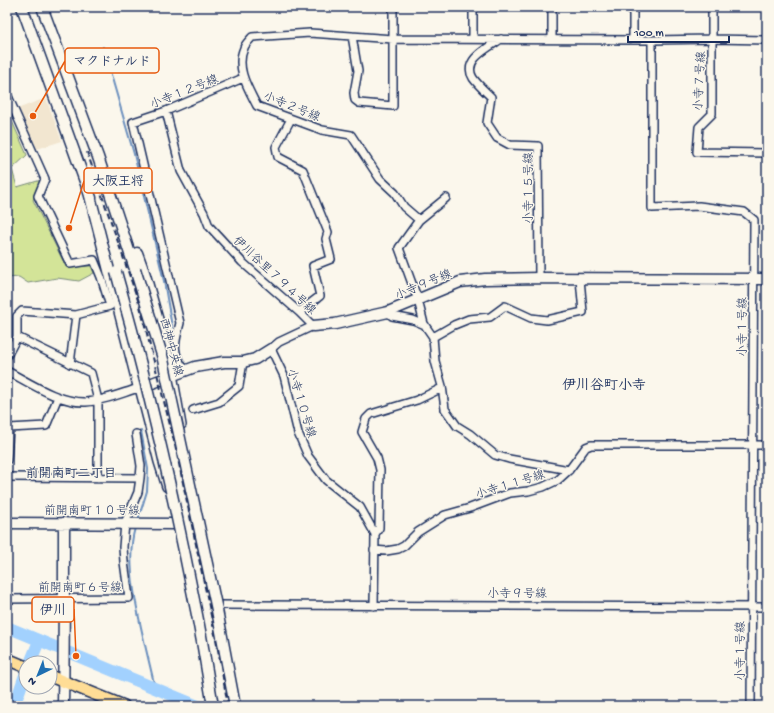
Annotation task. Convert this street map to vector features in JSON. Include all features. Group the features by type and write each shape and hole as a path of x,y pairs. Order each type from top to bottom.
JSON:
{"main road":[{"path":"7,659 18,663"},
{"path":"58,677 63,678 124,706"}],"street":[{"path":"22,7 89,192 116,272 138,351 196,606 213,706"},
{"name":"西神中央線","path":"42,7 98,157 162,355 217,610 236,706"},
{"path":"352,36 358,71 354,93 355,100 359,103 393,106 393,7"},
{"path":"473,7 473,39"},
{"path":"552,7 552,39"},
{"path":"633,7 633,40"},
{"path":"712,7 712,39"},
{"name":"小寺２号線","path":"419,220 404,207 395,193 380,179 351,135 322,130 257,106 243,78 241,62 244,47 252,37 310,33 393,39 712,39"},
{"name":"小寺１５号線","path":"500,39 481,52 471,63 470,71 474,80 491,97 487,123 497,138 510,145 538,146 539,278"},
{"name":"小寺７号線","path":"767,40 712,39 712,114 699,127 697,152 767,153"},
{"name":"小寺１号線","path":"652,40 652,208 699,206 744,212 754,220 751,706"},
{"name":"小寺１２号線","path":"185,370 180,364 174,347 180,323 134,122 166,111 243,78"},
{"path":"7,94 45,179 38,196 70,264 94,260 110,306 76,315 22,311 17,316 17,337 7,356"},
{"name":"伊川谷里７９４号線","path":"166,111 181,171 210,226 242,262 313,326"},
{"path":"291,118 276,147 278,157 303,170 328,232 326,240 331,259 313,266 320,296 299,312"},
{"path":"98,157 118,202 145,275 173,374"},
{"path":"89,192 158,462 176,524 195,614 210,706"},
{"path":"446,198 419,220 399,248 418,300 425,325 434,337 436,361 445,409 457,426 470,434 495,455 569,470"},
{"name":"小寺９号線","path":"139,388 195,367 224,362 243,362 256,359 280,342 313,326 336,324 388,312 460,282 484,279 539,278 767,279"},
{"path":"434,337 454,325 469,319 490,317 505,306 531,318 548,320 583,312 580,279"},
{"path":"388,312 392,316 413,320 425,325"},
{"path":"70,364 76,315"},
{"path":"17,337 91,373 98,400 98,478"},
{"name":"小寺１０号線","path":"271,349 284,376 298,433 308,456 326,480 360,507 375,534"},
{"path":"193,410 219,402 239,386 243,362"},
{"path":"7,371 58,397 72,401 86,402 98,400 139,388"},
{"name":"西神中央線","path":"173,374 187,453 219,605 233,680 236,706"},
{"path":"374,606 374,550 375,534 379,528 380,470 377,458 362,432 366,420 371,414 417,400 442,388"},
{"path":"7,460 9,428 46,426 58,397"},
{"name":"前開南町６号線","path":"7,599 129,598 124,562 127,523 138,492 140,478 141,466 136,434"},
{"name":"小寺１１号線","path":"374,550 386,551 398,549 404,546 418,532 445,515 470,508 510,493 528,491 543,487 558,480 569,470 586,447 591,445 767,445"},
{"path":"7,477 140,478"},
{"name":"前開南町１０号線","path":"7,523 176,524"},
{"path":"63,706 64,523"},
{"name":"小寺９号線","path":"219,605 767,607"}],"shaded area":[{"path":"46,98 62,141 37,149 17,109"}],"green space":[{"path":"7,110 27,155 12,169 17,187 41,180 33,200 66,267 91,266 94,273 79,281 57,278 28,283 19,277 7,278"}],"waterway":[{"path":"103,47 134,154 164,281 172,327"},
{"path":"138,520 147,491 148,469 141,431"},
{"path":"135,528 131,565 133,585 141,629 155,688"},
{"path":"7,627 198,706"},
{"path":"33,655 39,641"},
{"path":"17,706 18,695"}],"railway":[{"path":"87,152 140,306 175,445 217,644 228,706"}],"place":[{"name":"マクドナルド","path":"33,116"},
{"name":"大阪王将","path":"69,228"},
{"name":"伊川","path":"76,656"}],"district":[{"name":"伊川谷町小寺","path":"604,384"},
{"name":"前開南町二丁目","path":"71,472"}]}
